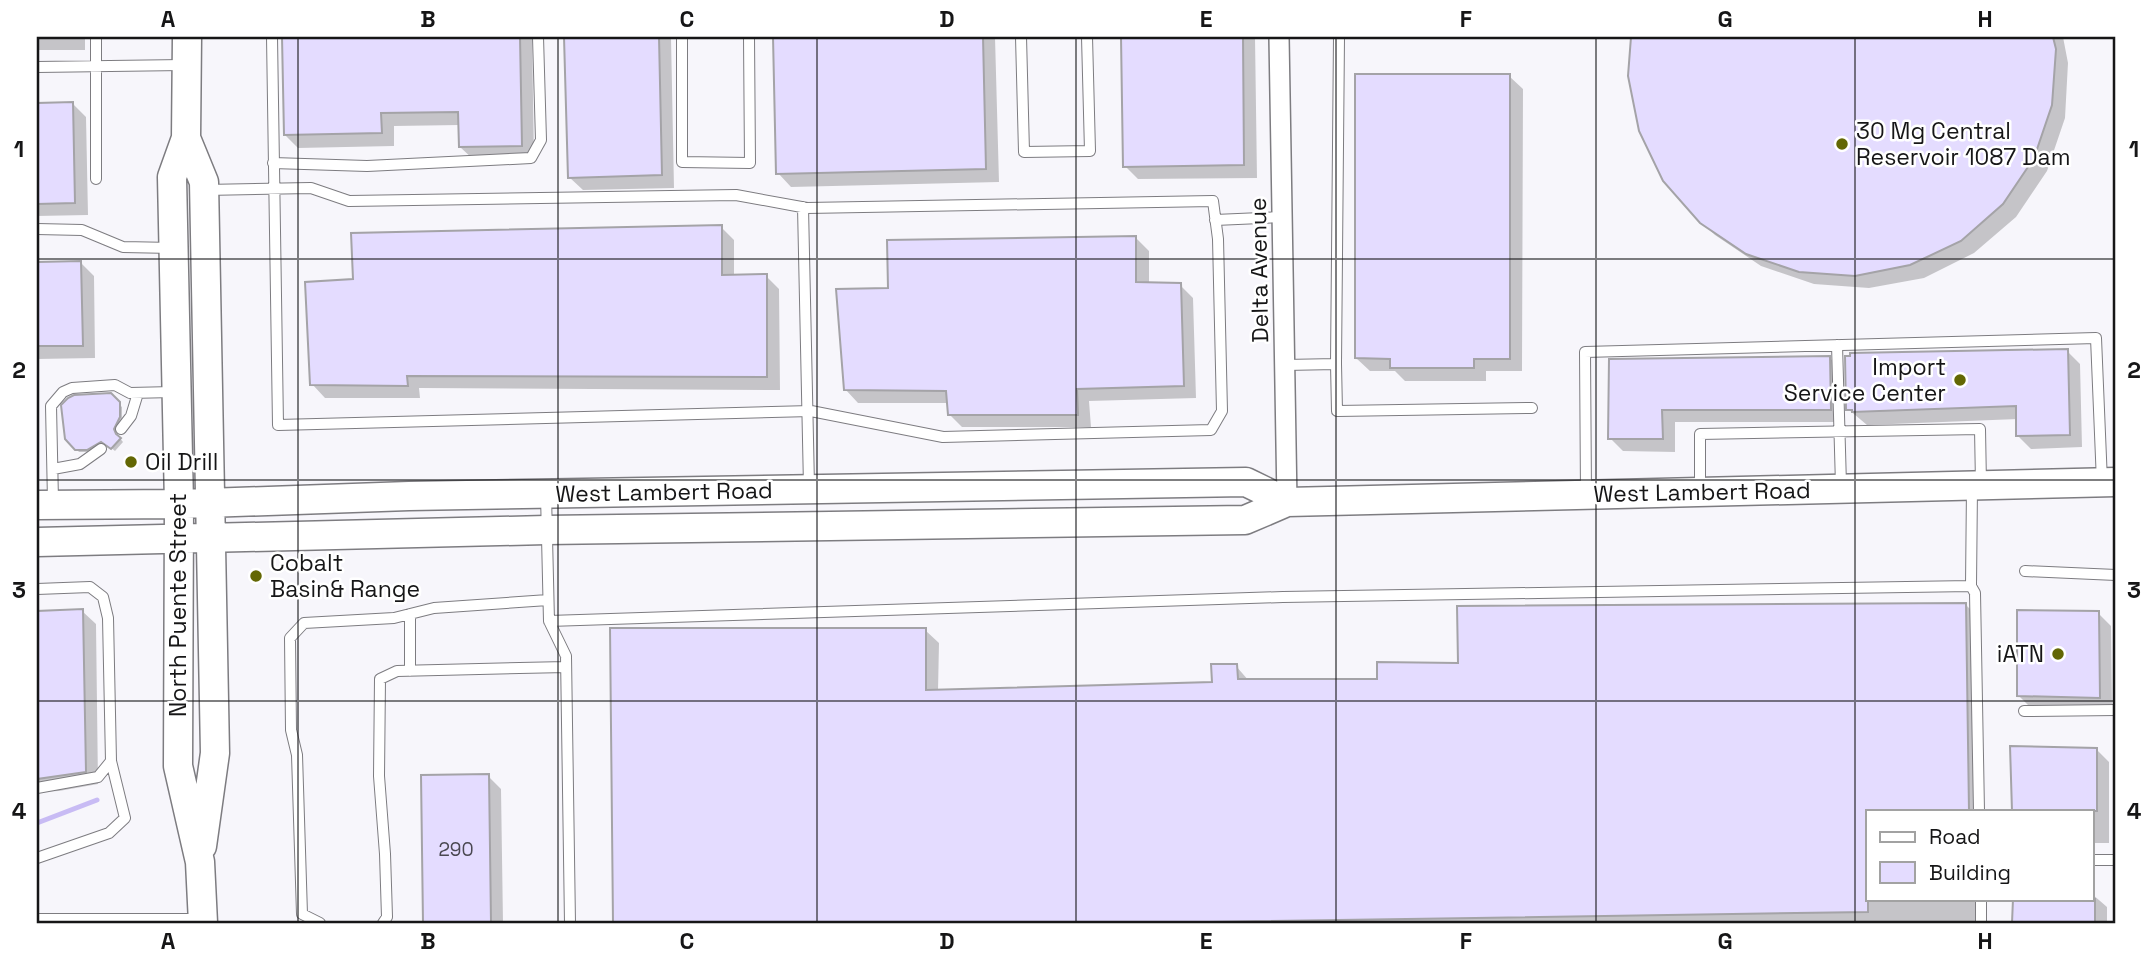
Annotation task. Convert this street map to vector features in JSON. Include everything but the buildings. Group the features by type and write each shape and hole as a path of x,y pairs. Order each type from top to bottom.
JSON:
{"main road":[{"name":"North Puente Street","path":"187,37 186,138 172,177 179,504 177,765 200,862 203,921"},
{"name":"North Puente Street","path":"186,138 204,182 212,503 215,753 200,862"},
{"name":"West Lambert Road","path":"45,505 1246,482 1287,502"},
{"name":"West Lambert Road","path":"37,542 546,530 1245,520 1287,502 2109,482"}],"street":[{"name":"Delta Avenue","path":"1279,37 1287,502"}],"lane":[{"path":"96,37 96,179"},
{"path":"204,190 274,189 311,188 349,201 736,195 803,207 1213,201 1218,239 1222,411 1211,430 943,437 807,411 278,425 274,189 273,163 272,37"},
{"path":"273,163 367,166 531,158 541,140 538,37"},
{"path":"682,37 682,162 750,163 749,37"},
{"path":"1021,37 1024,152 1090,151 1087,37"},
{"path":"1339,37 1337,411 1531,408"},
{"path":"37,67 187,65"},
{"path":"803,207 810,490"},
{"path":"1215,220 1282,217"},
{"path":"37,229 82,230 122,247 173,248"},
{"path":"1586,495 1585,352 2096,338 2109,482"},
{"path":"1837,345 1841,488"},
{"path":"1285,365 1336,364"},
{"path":"45,505 52,469 51,406 63,392 72,387 114,385 130,393 176,392"},
{"path":"121,429 131,416 138,393"},
{"path":"1700,492 1700,434 1980,429 1971,586 1975,593 1979,810"},
{"path":"52,469 80,464 101,449"},
{"path":"546,494 548,621 566,656 570,923"},
{"path":"2025,571 2116,575"},
{"path":"548,621 1283,597 1971,586"},
{"path":"37,589 90,587 103,597 108,618 111,761 125,818 109,833 37,858"},
{"path":"320,923 302,914 298,755 291,730 290,638 304,623 394,618 434,608 548,600"},
{"path":"410,614 411,671"},
{"path":"383,923 387,917 379,776 380,679 397,671 566,667"},
{"path":"2024,711 2116,710"},
{"path":"37,788 97,777 111,761"},
{"path":"2094,860 2116,860"},
{"path":"1981,900 1982,923"},
{"path":"37,919 203,921"}],"waterway":[{"path":"37,823 97,800"}],"place":[{"name":"30 Mg Central Reservoir 1087 Dam","path":"1842,144"},
{"name":"Import Service Center","path":"1960,380"},
{"name":"Oil Drill","path":"131,462"},
{"name":"Cobalt Basin& Range","path":"256,576"},
{"name":"iATN","path":"2058,654"}]}
